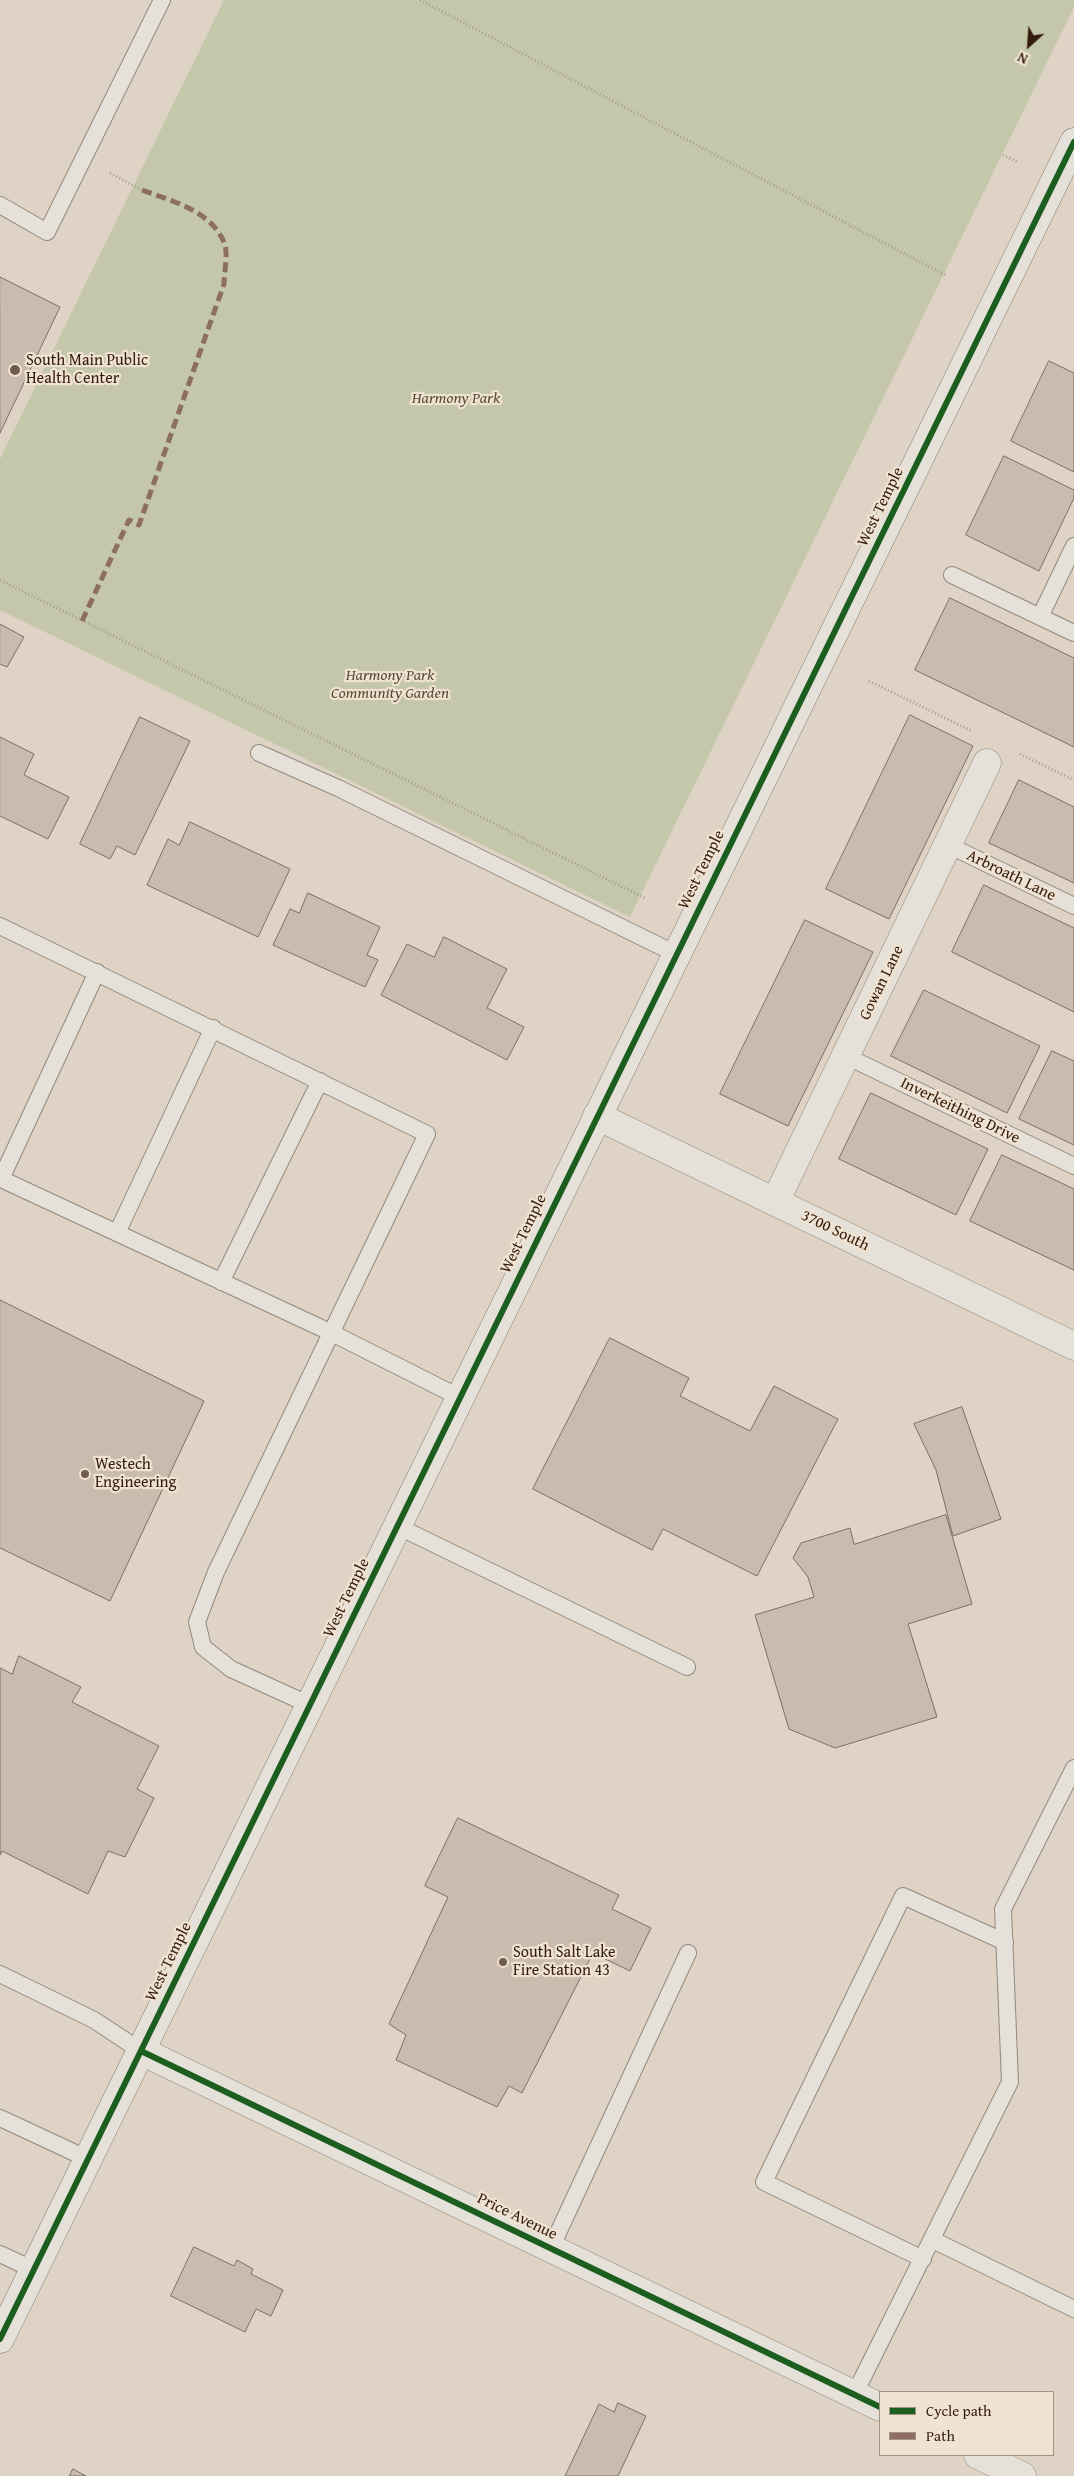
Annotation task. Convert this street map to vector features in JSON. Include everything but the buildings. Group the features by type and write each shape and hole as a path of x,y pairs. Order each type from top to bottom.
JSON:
{"street":[{"name":"West Temple","path":"0,2339 676,954 1072,152"},
{"name":"Gowan Lane","path":"775,1202 987,763"},
{"name":"3700 South","path":"597,1116 1074,1346"},
{"name":"Price Avenue","path":"141,2051 879,2408"},
{"path":"980,2456 1022,2476"}],"lane":[{"path":"0,205 47,232 162,0"},
{"path":"1040,617 1074,546"},
{"path":"952,575 1074,633"},
{"path":"259,753 347,792 676,954"},
{"name":"Arbroath Lane","path":"948,845 1074,906"},
{"path":"0,926 213,1028 427,1134 216,1572 197,1622 203,1647 231,1669 310,1705"},
{"path":"97,972 1,1179 332,1333 459,1397"},
{"path":"117,1233 213,1028"},
{"name":"Inverkeithing Drive","path":"846,1056 1074,1166"},
{"path":"221,1282 320,1081"},
{"path":"397,1526 687,1668"},
{"path":"854,2395 933,2240 1010,2082 1004,1909 1074,1768"},
{"path":"923,2259 764,2182 903,1896 1005,1942"},
{"path":"551,2248 688,1953"},
{"path":"0,1974 94,2020 141,2051"},
{"path":"0,2118 88,2160"},
{"path":"933,2240 1074,2309"},
{"path":"0,2254 34,2270"}],"path":[{"path":"420,0 945,275"},
{"path":"1003,155 1018,162"},
{"path":"83,159 142,190"},
{"path":"0,580 646,898"}],"green space":[{"name":"Harmony Park","path":"224,0 1074,0 1074,7 630,917 0,610 0,459"}],"marked path":[{"path":"82,621 129,520 139,525 224,284 226,249 219,233 211,224 190,209 142,190"}],"cycle path":[{"path":"0,2339 1074,142"},
{"path":"141,2051 879,2407"}],"place":[{"name":"South Main Public Health Center","path":"15,370"},
{"name":"Westech Engineering","path":"85,1474"},
{"name":"South Salt Lake Fire Station 43","path":"503,1962"}],"park label":[{"name":"Harmony Park Community Garden","path":"390,685"}]}
